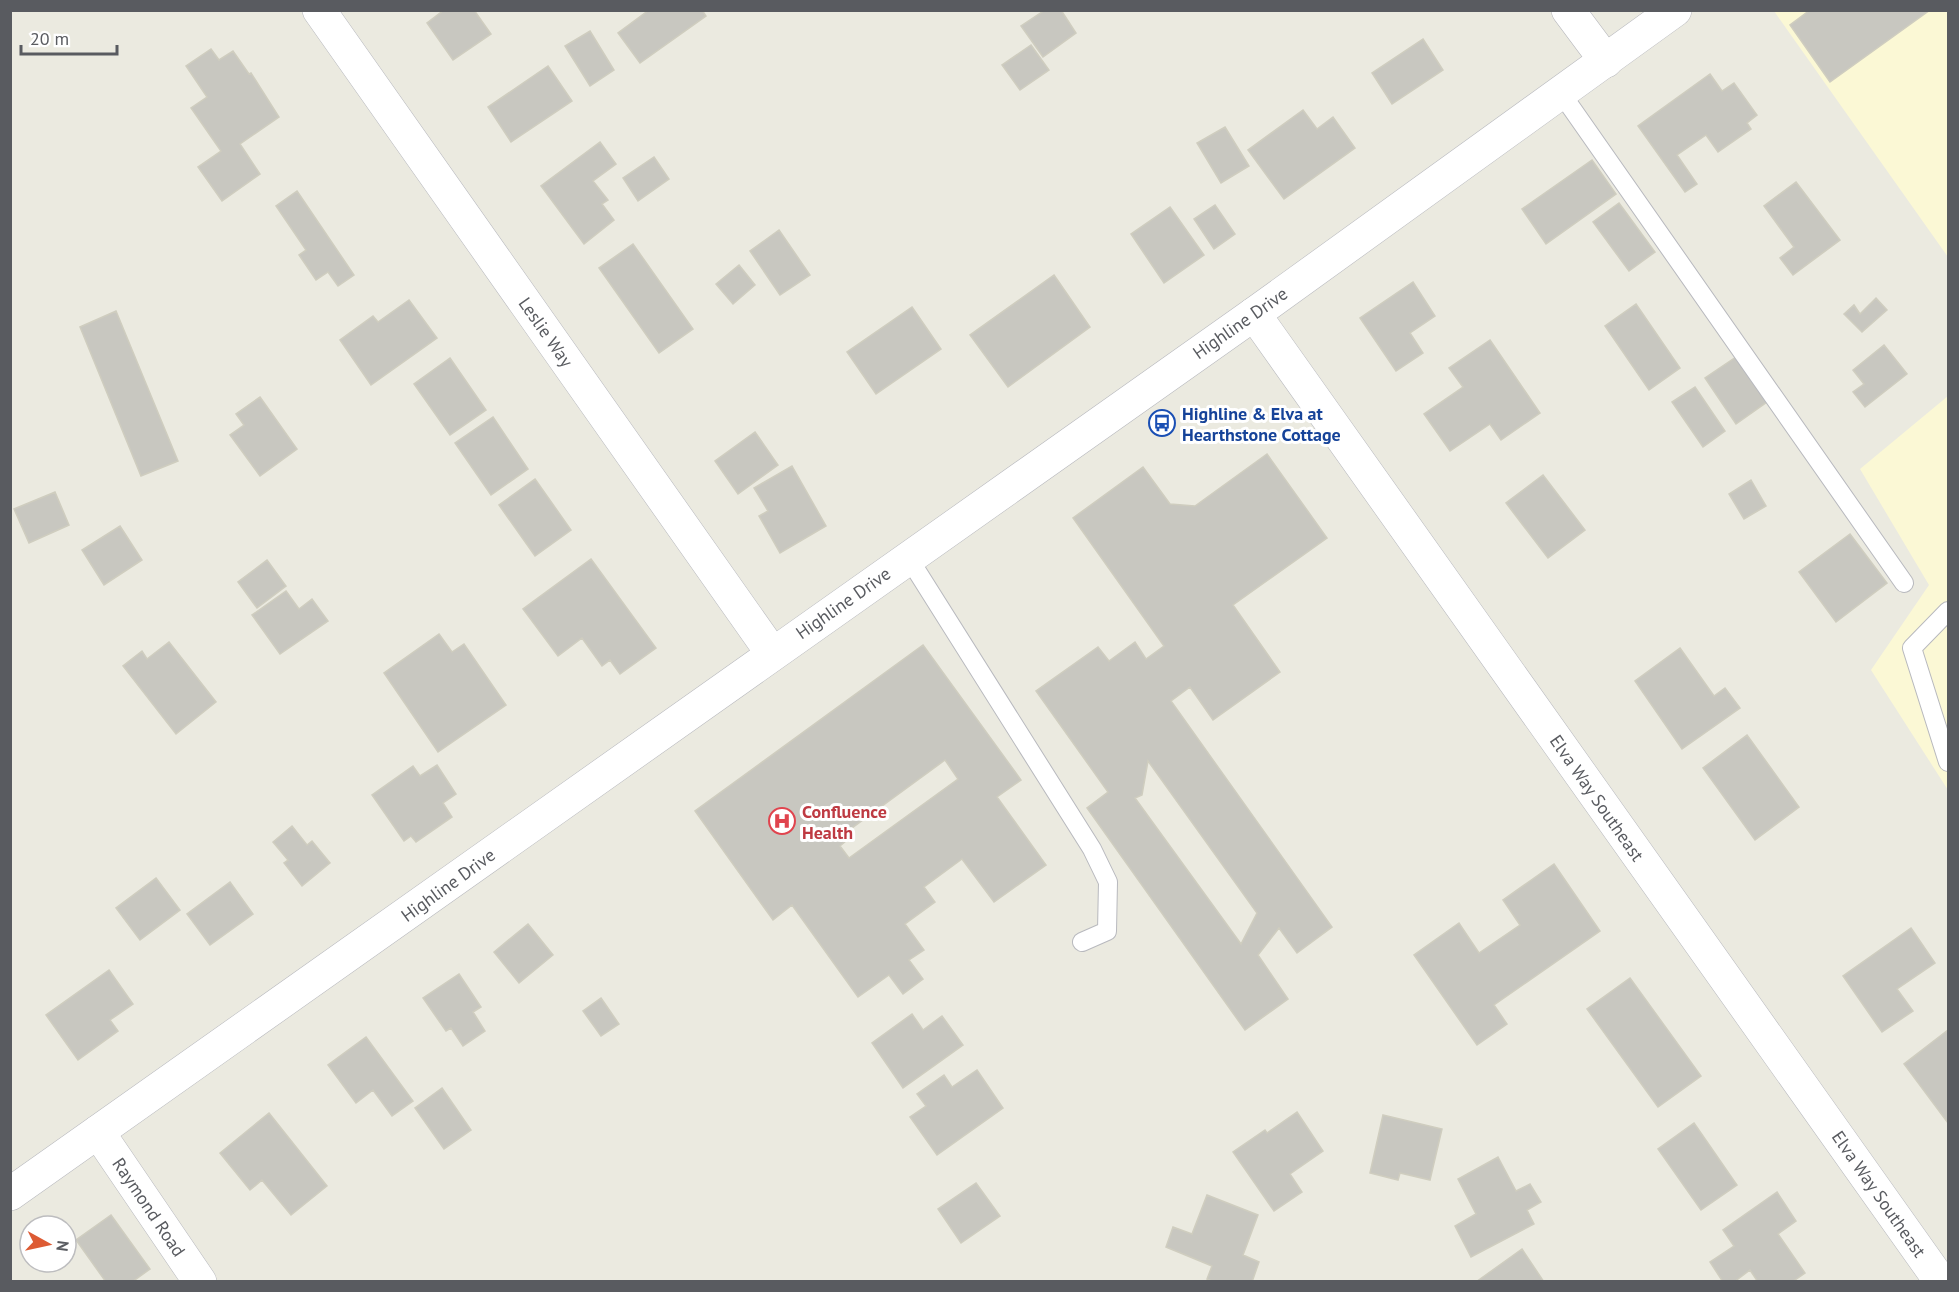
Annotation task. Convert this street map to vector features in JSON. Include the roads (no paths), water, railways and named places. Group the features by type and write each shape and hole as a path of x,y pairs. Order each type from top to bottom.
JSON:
{"street":[{"name":"Leslie Way","path":"320,10 772,653"},
{"path":"1568,10 1606,61"},
{"name":"Highline Drive","path":"10,1194 1254,314 1675,10"},
{"name":"Elva Way Southeast","path":"1254,314 1935,1279"},
{"name":"Raymond Road","path":"98,1132 200,1281"}],"lane":[{"path":"1561,93 1904,583"},
{"path":"908,557 1092,849 1108,882 1107,931 1082,942"},
{"path":"1948,611 1912,648 1948,762"}],"place":[{"name":"Highline & Elva at Hearthstone Cottage","path":"1162,423"},
{"name":"Confluence Health","path":"782,821"}]}
